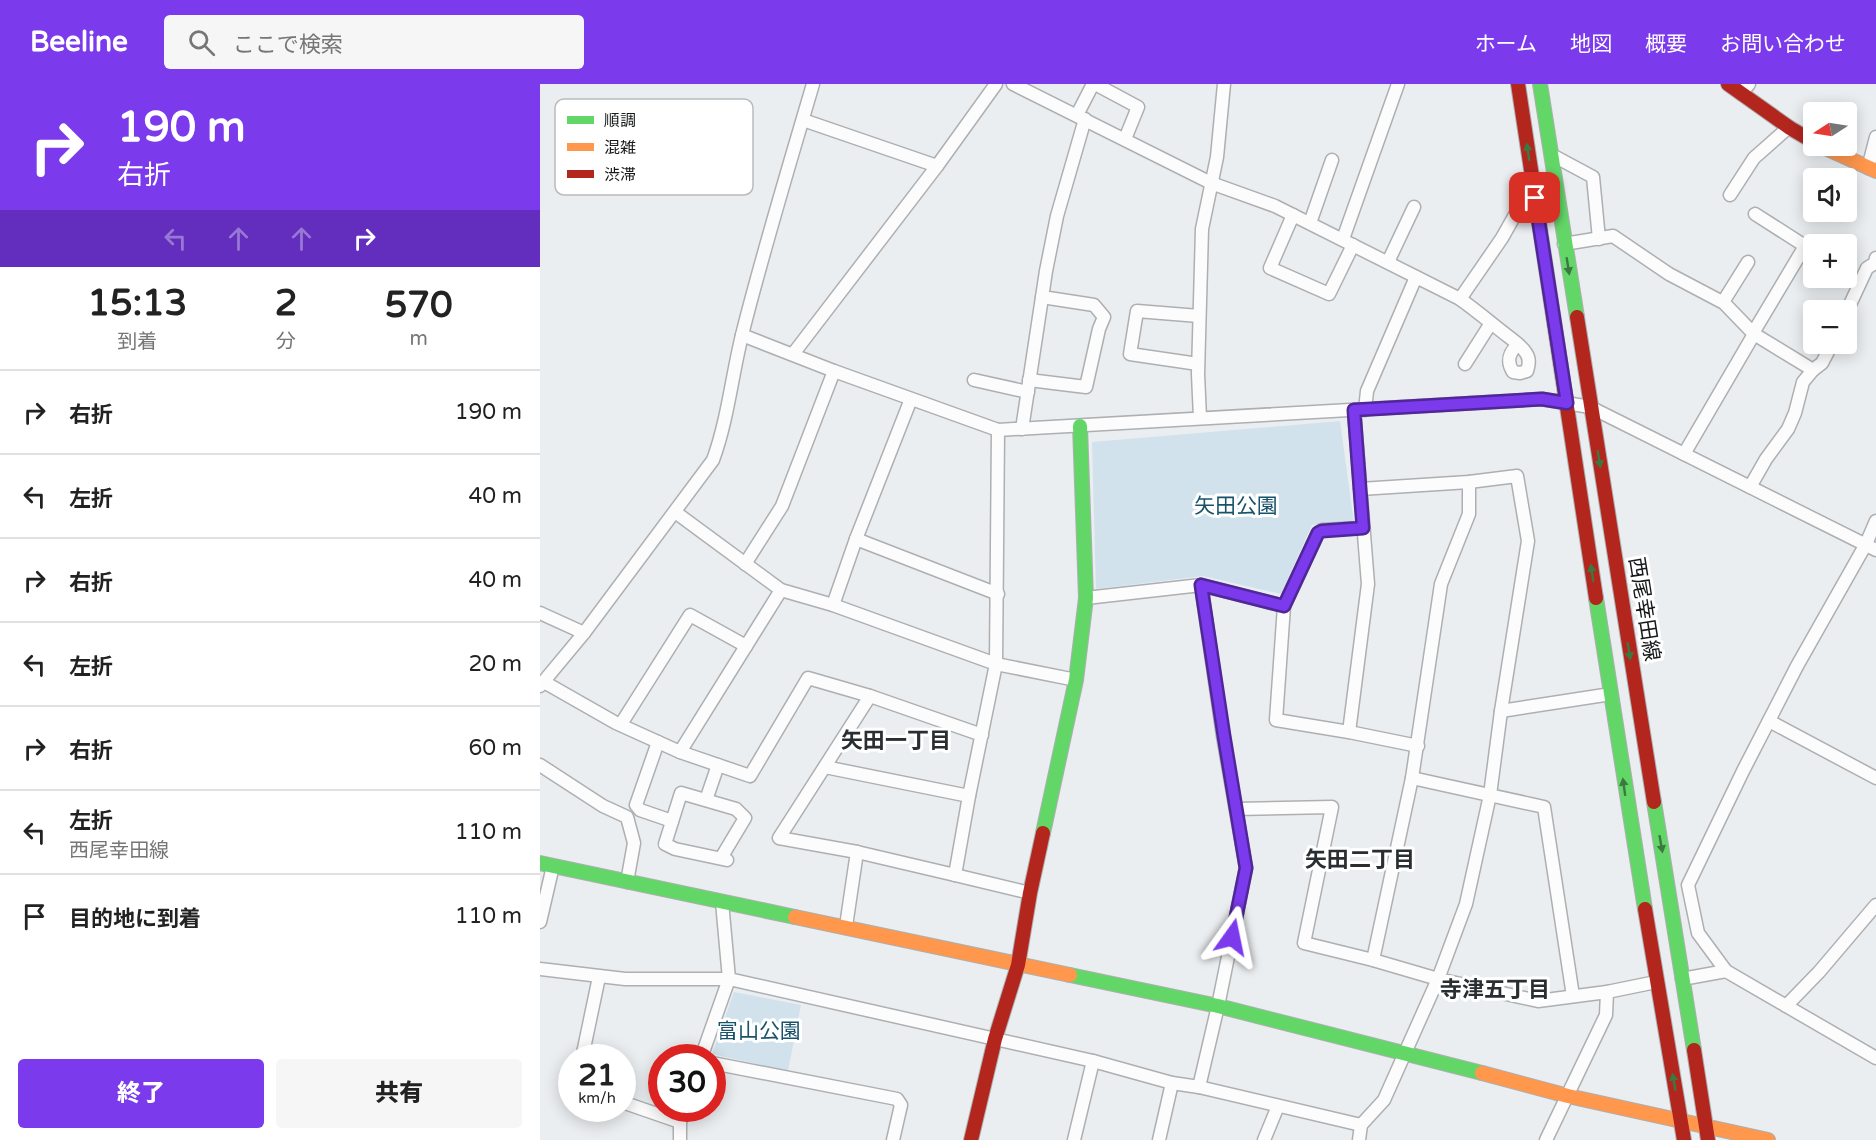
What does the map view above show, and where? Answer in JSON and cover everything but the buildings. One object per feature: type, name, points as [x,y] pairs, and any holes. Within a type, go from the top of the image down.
[{"type":"main road","points":[[1518,84],[1656,982],[1684,1140]]},
{"type":"main road","name":"西尾幸田線","points":[[1540,84],[1708,1140]]},
{"type":"main road","points":[[1728,84],[1745,89],[1789,127],[1803,135]]},
{"type":"main road","points":[[1842,156],[1872,170]]},
{"type":"main road","points":[[971,1140],[995,1039],[1018,965],[1030,893],[1077,680],[1086,598],[1080,426]]},
{"type":"main road","points":[[546,864],[1218,1006],[1405,1052],[1568,1096],[1768,1140]]},
{"type":"street","points":[[813,84],[742,335],[720,440],[713,460],[584,633],[542,684],[680,752],[750,776],[808,678],[870,696],[982,735]]},
{"type":"street","points":[[793,354],[937,166],[996,84]]},
{"type":"street","points":[[1014,84],[1211,183],[1275,206],[1460,299],[1518,344]]},
{"type":"street","points":[[1022,429],[1057,216],[1081,117],[1094,84],[1138,107],[1125,140]]},
{"type":"street","points":[[1200,418],[1198,364],[1202,229],[1216,157],[1224,84]]},
{"type":"street","points":[[1293,215],[1270,268],[1329,294],[1348,242],[1398,84]]},
{"type":"street","points":[[803,120],[937,166]]},
{"type":"street","points":[[1730,195],[1754,158],[1789,127]]},
{"type":"street","points":[[1872,170],[1876,137]]},
{"type":"street","points":[[1552,155],[1593,177],[1599,239]]},
{"type":"street","points":[[1310,224],[1332,160]]},
{"type":"street","points":[[1388,262],[1414,207]]},
{"type":"street","points":[[1684,454],[1805,246],[1755,214]]},
{"type":"street","points":[[1460,299],[1515,215]]},
{"type":"street","points":[[1564,244],[1613,236],[1669,274],[1723,302],[1754,333],[1813,370]]},
{"type":"street","points":[[1852,300],[1867,268],[1875,263],[1876,258]]},
{"type":"street","points":[[1723,302],[1748,262]]},
{"type":"street","points":[[1349,732],[1368,584],[1360,489],[1359,410],[1416,277]]},
{"type":"street","points":[[974,380],[1028,386],[1086,387],[1099,329],[1104,317],[1094,305],[1042,297]]},
{"type":"street","points":[[1198,364],[1130,354],[1137,311],[1199,316]]},
{"type":"street","points":[[1465,363],[1491,322]]},
{"type":"street","points":[[742,335],[998,430],[1542,399],[1590,407],[1871,547]]},
{"type":"street","points":[[1750,487],[1766,459],[1788,429],[1795,413],[1803,382],[1822,363],[1827,354]]},
{"type":"street","points":[[745,564],[782,506],[834,371]]},
{"type":"street","points":[[833,605],[910,399]]},
{"type":"street","points":[[955,875],[996,664],[998,430]]},
{"type":"street","points":[[1359,1140],[1361,1125],[1384,1100],[1438,979],[1466,904],[1490,795],[1528,541],[1517,476],[1469,482],[1360,489]]},
{"type":"street","points":[[1373,960],[1418,746],[1441,584],[1469,513],[1469,482]]},
{"type":"street","points":[[675,512],[781,590],[833,605],[996,664],[1077,680]]},
{"type":"street","points":[[1876,521],[1871,547],[1797,666],[1688,885],[1698,933],[1726,971],[1876,1058]]},
{"type":"street","points":[[1363,528],[1318,533],[1284,606],[1276,720],[1418,746]]},
{"type":"street","points":[[856,539],[998,594]]},
{"type":"street","points":[[1086,598],[1201,585],[1284,606]]},
{"type":"street","points":[[1199,1087],[1246,868],[1201,585]]},
{"type":"street","points":[[680,752],[781,590]]},
{"type":"street","points":[[540,613],[584,633]]},
{"type":"street","points":[[621,724],[690,615],[746,646]]},
{"type":"street","points":[[1502,711],[1611,694]]},
{"type":"street","points":[[870,696],[779,838],[857,852],[1030,893]]},
{"type":"street","points":[[1769,721],[1876,778]]},
{"type":"street","points":[[658,741],[636,805],[640,810],[672,821]]},
{"type":"street","points":[[540,765],[603,806],[627,817],[634,843],[627,882]]},
{"type":"street","points":[[706,800],[718,765]]},
{"type":"street","points":[[825,766],[969,796]]},
{"type":"street","points":[[1412,778],[1544,807],[1573,996]]},
{"type":"street","points":[[681,793],[736,809],[745,818],[724,859],[675,849],[665,844],[672,821],[681,793]]},
{"type":"street","points":[[1237,809],[1332,807],[1304,943],[1438,979],[1538,1001],[1607,992],[1656,982]]},
{"type":"street","points":[[846,926],[857,852]]},
{"type":"street","points":[[540,922],[546,864]]},
{"type":"street","points":[[706,1044],[729,978],[723,902]]},
{"type":"street","points":[[1786,1006],[1819,972],[1876,905]]},
{"type":"street","points":[[540,969],[624,979],[729,978],[1092,1061],[1172,1083],[1199,1087],[1361,1125]]},
{"type":"street","points":[[1682,979],[1726,971]]},
{"type":"street","points":[[585,1044],[599,977]]},
{"type":"street","points":[[1546,1140],[1606,1015],[1607,992]]},
{"type":"street","points":[[1074,1140],[1092,1061]]},
{"type":"street","points":[[726,1067],[897,1099],[901,1105],[893,1140]]},
{"type":"street","points":[[1159,1140],[1172,1083]]},
{"type":"street","points":[[1264,1140],[1278,1106]]},
{"type":"street","points":[[680,1122],[680,1140]]},
{"type":"green space","name":"矢田公園","points":[[1340,421],[1354,523],[1312,525],[1281,594],[1203,576],[1096,589],[1092,442]]},
{"type":"green space","name":"富山公園","points":[[734,992],[801,1005],[788,1071],[726,1057],[726,1044],[716,1044]]},
{"type":"traffic: fast","points":[[1540,84],[1577,317]]},
{"type":"traffic: fast","points":[[1043,833],[1076,680],[1086,598],[1080,426]]},
{"type":"traffic: fast","points":[[1596,598],[1645,909]]},
{"type":"traffic: fast","points":[[1654,802],[1694,1050]]},
{"type":"traffic: fast","points":[[540,863],[795,917]]},
{"type":"traffic: fast","points":[[1070,975],[1218,1006],[1482,1073]]},
{"type":"traffic: slow","points":[[1843,156],[1876,171]]},
{"type":"traffic: slow","points":[[795,917],[1070,975]]},
{"type":"traffic: slow","points":[[1482,1073],[1568,1096],[1768,1140]]},
{"type":"traffic: jam","points":[[1518,84],[1596,598]]},
{"type":"traffic: jam","points":[[1728,84],[1803,136]]},
{"type":"traffic: jam","points":[[1577,317],[1654,802]]},
{"type":"traffic: jam","points":[[971,1140],[995,1039],[1018,965],[1043,833]]},
{"type":"traffic: jam","points":[[1645,909],[1684,1140]]},
{"type":"traffic: jam","points":[[1694,1050],[1708,1140]]},
{"type":"district","name":"矢田一丁目","points":[[896,741]]},
{"type":"district","name":"矢田二丁目","points":[[1360,860]]},
{"type":"district","name":"寺津五丁目","points":[[1495,990]]},
{"type":"route","points":[[1232,937],[1246,868],[1201,585],[1284,606],[1318,533],[1363,528],[1354,410],[1542,399],[1567,403],[1535,198]]}]
